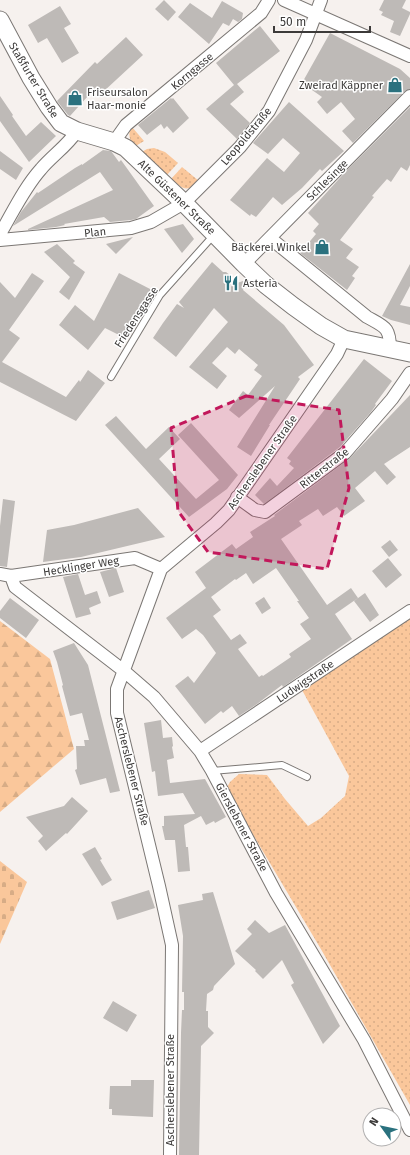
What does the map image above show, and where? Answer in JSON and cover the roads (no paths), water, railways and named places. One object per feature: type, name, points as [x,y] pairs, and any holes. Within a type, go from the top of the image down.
[{"type":"main road","name":"Staßfurter Straße","points":[[0,20],[31,78],[49,107],[61,123],[77,131]]},
{"type":"main road","name":"Alte Güstener Straße","points":[[77,131],[114,142],[126,148],[184,203],[266,285],[321,326],[344,339],[410,353]]},
{"type":"street","name":"Korngasse","points":[[114,142],[126,125],[261,13],[269,0]]},
{"type":"street","points":[[284,0],[410,56]]},
{"type":"street","name":"Leopoldstraße","points":[[184,203],[240,147],[269,111],[306,40],[321,0]]},
{"type":"street","name":"Schlesinge","points":[[244,264],[410,96]]},
{"type":"street","points":[[0,234],[26,188],[41,168],[71,139],[77,131]]},
{"type":"street","name":"Plan","points":[[0,240],[131,228],[151,222],[184,203]]},
{"type":"street","points":[[270,238],[367,317],[384,327],[390,336],[390,349]]},
{"type":"street","name":"Ascherslebener Straße","points":[[170,1155],[172,945],[117,713],[117,689],[161,569],[216,523],[229,510],[337,354],[344,339]]},
{"type":"street","name":"Ritterstraße","points":[[237,497],[255,510],[266,512],[345,453],[392,399],[410,373]]},
{"type":"street","name":"Hecklinger Weg","points":[[5,575],[135,558],[161,569]]},
{"type":"street","name":"Gierslebener Straße","points":[[5,575],[15,587],[124,671],[154,697],[200,751],[212,770],[276,893],[364,1040],[410,1130]]},
{"type":"street","name":"Ludwigstraße","points":[[200,751],[410,611]]},
{"type":"lane","name":"Friedensgasse","points":[[111,377],[160,295],[214,234]]},
{"type":"lane","points":[[212,770],[282,765],[307,777]]},
{"type":"place","name":"Zweirad Käppner","points":[[395,85]]},
{"type":"place","name":"Friseursalon Haar-monie","points":[[75,98]]},
{"type":"place","name":"Bäckerei Winkel","points":[[322,247]]},
{"type":"place","name":"Asteria","points":[[231,283]]}]
